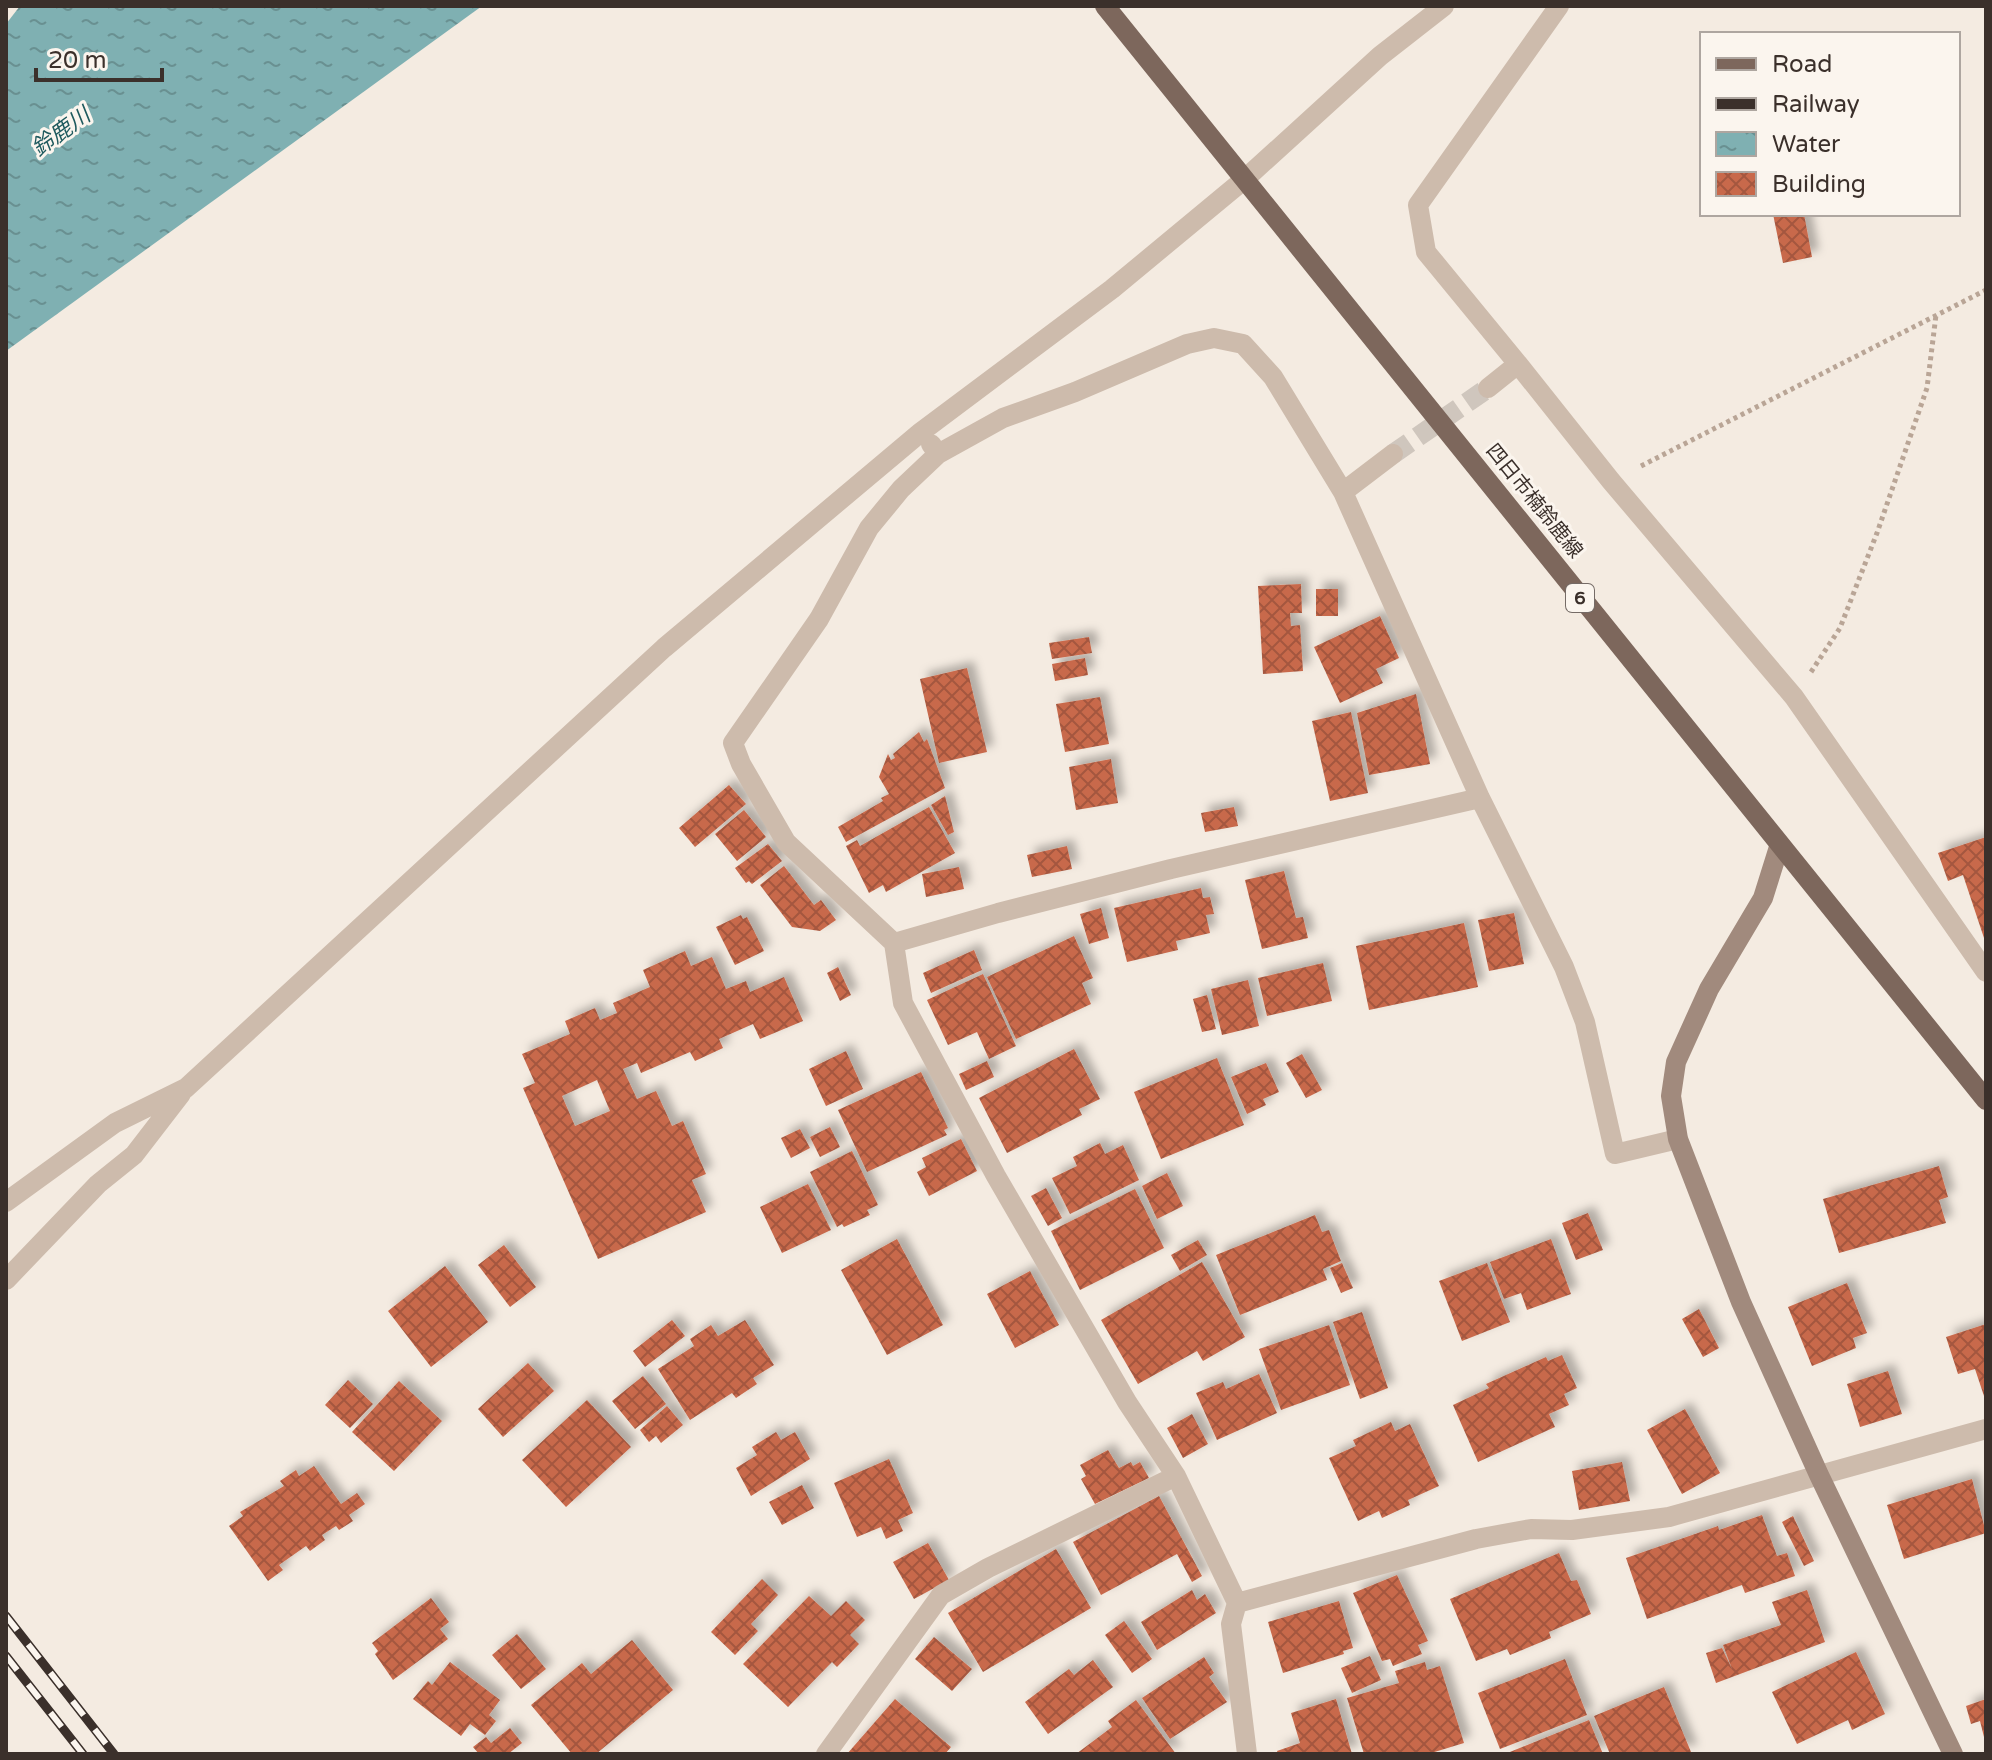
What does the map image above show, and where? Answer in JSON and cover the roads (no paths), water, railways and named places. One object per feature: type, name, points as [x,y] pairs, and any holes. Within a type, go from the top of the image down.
[{"type":"main road","name":"四日市楠鈴鹿線","points":[[1105,6],[1246,178],[1779,847],[1986,1100]]},
{"type":"street","points":[[6,1280],[98,1184],[134,1155],[186,1088],[664,648],[921,432],[1112,289],[1246,178],[1380,56],[1444,6]]},
{"type":"street","points":[[1559,6],[1418,205],[1426,252],[1611,481],[1794,697],[1986,972]]},
{"type":"street","points":[[1247,1754],[1231,1624],[1237,1603],[1176,1476],[1127,1402],[996,1176],[903,1003],[894,943],[786,842],[741,764],[733,743],[819,619],[869,528],[901,489],[938,454],[1003,418],[1075,392],[1187,344],[1214,338],[1243,344],[1273,377],[1343,492],[1480,798],[1569,981],[1585,1022],[1615,1154],[1678,1139]]},
{"type":"street","points":[[1488,388],[1518,364]]},
{"type":"street","points":[[921,432],[938,454]]},
{"type":"street","points":[[1343,492],[1393,454]]},
{"type":"street","points":[[894,943],[1171,869],[1480,798]]},
{"type":"street","points":[[1779,847],[1763,898],[1709,989],[1676,1062],[1671,1096],[1678,1139],[1741,1302],[1819,1475],[1953,1754]]},
{"type":"street","points":[[6,1202],[115,1123],[186,1088]]},
{"type":"street","points":[[1237,1603],[1476,1539],[1531,1529],[1572,1530],[1669,1517],[1986,1429]]},
{"type":"street","points":[[826,1754],[941,1595],[988,1568],[1176,1476]]},
{"type":"water","name":"鈴鹿川","points":[[20,6],[482,6],[6,351],[6,24]]},
{"type":"tunnel","points":[[1393,454],[1488,388]]},
{"type":"railway","points":[[6,1616],[114,1754]]},
{"type":"railway","points":[[6,1656],[83,1754]]}]
